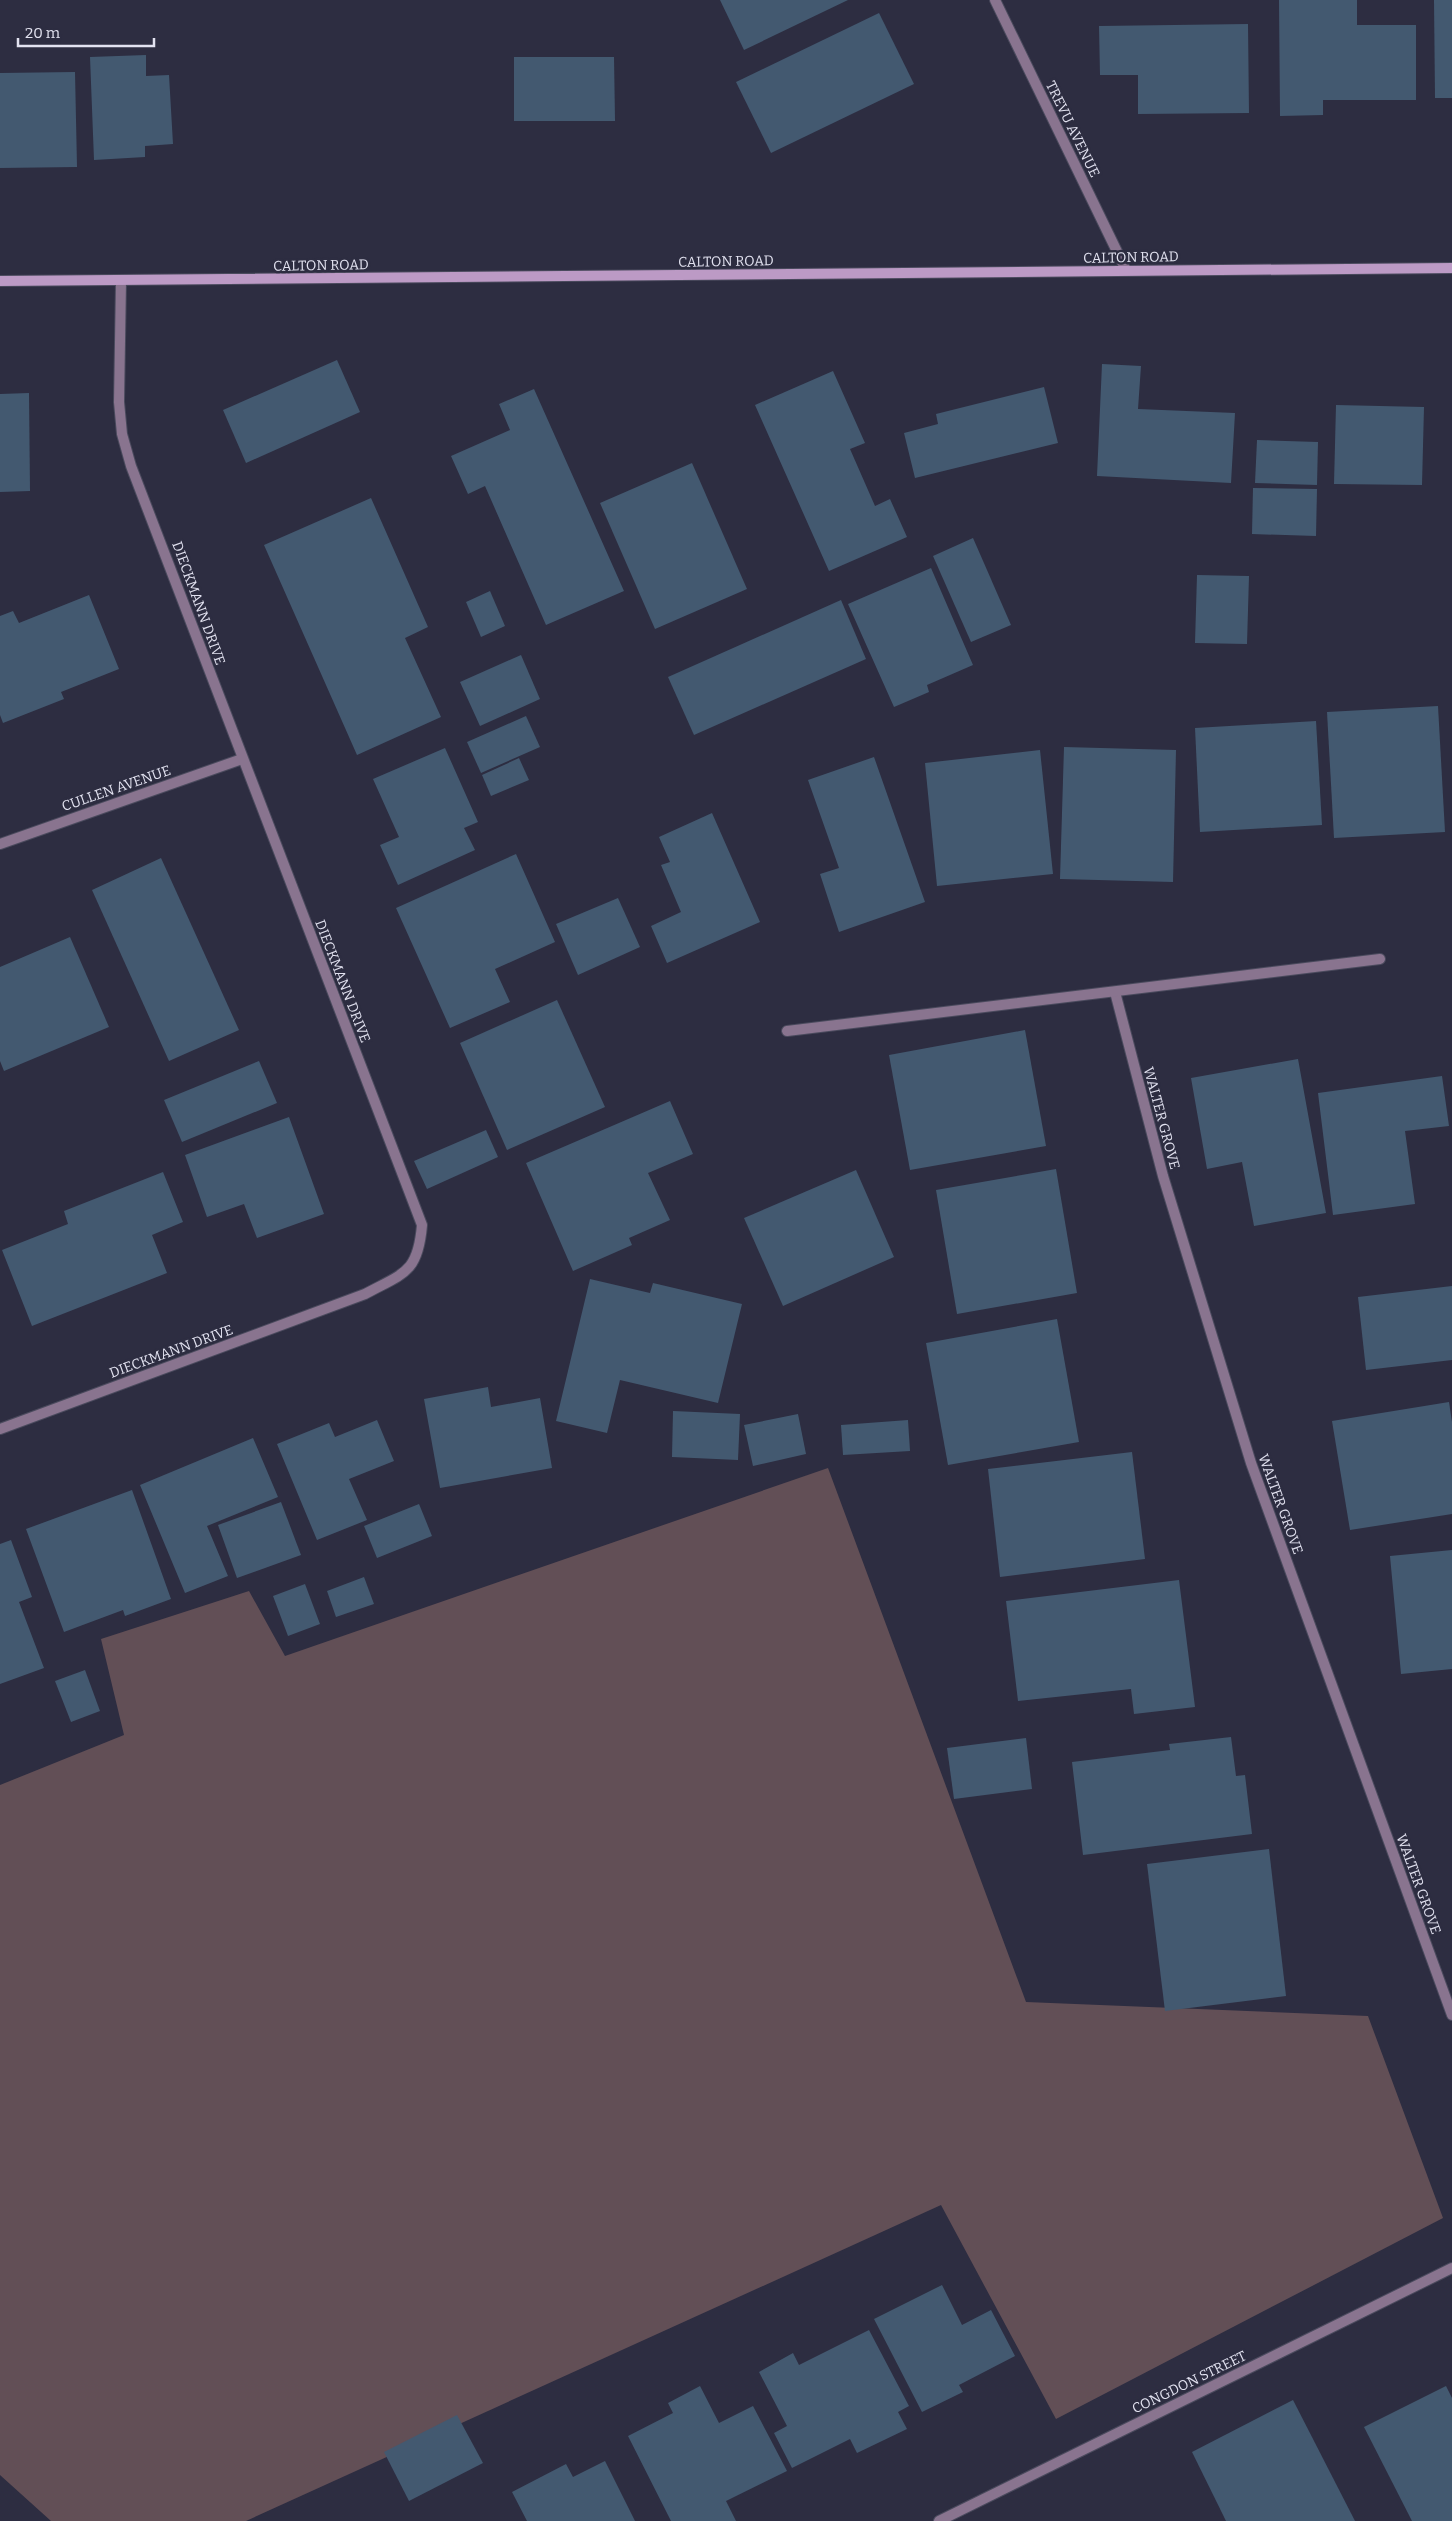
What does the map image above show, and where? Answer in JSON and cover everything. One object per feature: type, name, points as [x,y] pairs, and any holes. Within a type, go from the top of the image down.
[{"type":"main road","name":"CALTON ROAD","points":[[0,281],[1452,268]]},
{"type":"street","name":"TREVU AVENUE","points":[[995,0],[1126,270]]},
{"type":"street","name":"DIECKMANN DRIVE","points":[[0,1428],[365,1294],[411,1267],[420,1249],[422,1225],[131,466],[122,434],[119,402],[121,281]]},
{"type":"street","name":"CULLEN AVENUE","points":[[0,844],[242,759]]},
{"type":"street","points":[[787,1032],[1380,959]]},
{"type":"street","name":"WALTER GROVE","points":[[1115,992],[1163,1176],[1251,1463],[1452,2015]]},
{"type":"street","name":"CONGDON STREET","points":[[939,2521],[1452,2268]]},
{"type":"shaded area","points":[[828,1468],[1026,2002],[1368,2016],[1443,2218],[1056,2419],[941,2205],[246,2521],[51,2521],[0,2475],[0,1785],[124,1735],[101,1639],[249,1591],[285,1656]]},
{"type":"building","points":[[720,0],[848,0],[744,50]]},
{"type":"building","points":[[1279,0],[1357,0],[1357,25],[1416,25],[1416,100],[1323,100],[1323,115],[1280,116]]},
{"type":"building","points":[[1434,0],[1452,0],[1452,98],[1435,98]]},
{"type":"building","points":[[879,13],[914,84],[771,153],[736,82]]},
{"type":"building","points":[[1248,24],[1249,113],[1138,114],[1138,75],[1100,75],[1099,26]]},
{"type":"building","points":[[146,55],[146,76],[169,75],[173,144],[145,146],[145,157],[94,160],[90,57]]},
{"type":"building","points":[[514,57],[614,57],[615,121],[514,121]]},
{"type":"building","points":[[75,72],[77,167],[0,168],[0,73]]},
{"type":"building","points":[[337,360],[360,412],[246,463],[223,410]]},
{"type":"building","points":[[1102,364],[1141,366],[1138,409],[1235,413],[1231,483],[1097,476]]},
{"type":"building","points":[[833,371],[865,443],[850,449],[875,506],[890,499],[907,537],[829,571],[755,405]]},
{"type":"building","points":[[1044,387],[1058,443],[915,478],[904,433],[938,424],[936,414]]},
{"type":"building","points":[[534,389],[624,591],[546,625],[485,486],[468,494],[451,456],[510,430],[499,404]]},
{"type":"building","points":[[29,393],[30,491],[0,492],[0,394]]},
{"type":"building","points":[[1336,405],[1424,407],[1422,485],[1334,484]]},
{"type":"building","points":[[1257,440],[1318,442],[1317,485],[1255,483]]},
{"type":"building","points":[[692,463],[747,589],[655,629],[600,503]]},
{"type":"building","points":[[1253,488],[1317,489],[1316,536],[1252,534]]},
{"type":"building","points":[[371,498],[428,627],[405,638],[441,717],[357,755],[264,545]]},
{"type":"building","points":[[973,538],[1011,625],[971,642],[933,556]]},
{"type":"building","points":[[931,568],[973,665],[927,685],[929,692],[894,707],[848,604]]},
{"type":"building","points":[[1197,575],[1249,576],[1247,644],[1195,643]]},
{"type":"building","points":[[490,591],[505,626],[481,637],[466,602]]},
{"type":"building","points":[[89,595],[119,669],[61,692],[64,699],[3,723],[0,715],[0,616],[13,611],[19,623]]},
{"type":"building","points":[[841,600],[866,659],[694,735],[668,677]]},
{"type":"building","points":[[521,655],[540,699],[480,726],[460,682]]},
{"type":"building","points":[[1438,706],[1445,832],[1334,838],[1327,712]]},
{"type":"building","points":[[526,716],[540,747],[481,773],[467,742]]},
{"type":"building","points":[[1316,721],[1322,825],[1200,832],[1195,728]]},
{"type":"building","points":[[1064,747],[1176,750],[1173,882],[1060,879]]},
{"type":"building","points":[[445,748],[478,822],[464,828],[475,850],[398,885],[380,845],[399,837],[373,779]]},
{"type":"building","points":[[1040,750],[1053,874],[937,886],[925,763]]},
{"type":"building","points":[[874,757],[925,902],[839,932],[820,874],[839,868],[808,780]]},
{"type":"building","points":[[519,758],[529,780],[491,796],[482,775]]},
{"type":"building","points":[[712,813],[760,922],[667,963],[651,926],[681,912],[661,865],[670,862],[659,837]]},
{"type":"building","points":[[516,854],[555,942],[495,969],[510,1002],[450,1028],[396,908]]},
{"type":"building","points":[[161,858],[239,1030],[169,1061],[92,890]]},
{"type":"building","points":[[618,898],[640,947],[578,975],[556,924]]},
{"type":"building","points":[[70,937],[109,1027],[4,1071],[0,1061],[0,967]]},
{"type":"building","points":[[557,1000],[605,1107],[507,1150],[460,1043]]},
{"type":"building","points":[[1025,1030],[1046,1146],[910,1170],[889,1055]]},
{"type":"building","points":[[1298,1059],[1326,1213],[1254,1226],[1242,1162],[1207,1169],[1191,1078]]},
{"type":"building","points":[[259,1061],[277,1103],[182,1142],[164,1100]]},
{"type":"building","points":[[1442,1076],[1449,1126],[1405,1131],[1415,1204],[1333,1215],[1318,1093]]},
{"type":"building","points":[[670,1101],[693,1154],[648,1173],[670,1220],[629,1238],[632,1245],[573,1271],[526,1163]]},
{"type":"building","points":[[289,1117],[324,1214],[257,1238],[244,1204],[207,1217],[185,1155]]},
{"type":"building","points":[[486,1130],[498,1157],[427,1189],[414,1161]]},
{"type":"building","points":[[1056,1169],[1077,1293],[957,1314],[936,1190]]},
{"type":"building","points":[[856,1170],[894,1257],[783,1306],[744,1218]]},
{"type":"building","points":[[163,1172],[183,1222],[152,1235],[167,1273],[32,1326],[2,1250],[68,1224],[64,1211]]},
{"type":"building","points":[[590,1279],[650,1293],[653,1283],[742,1304],[718,1403],[620,1380],[607,1433],[556,1421]]},
{"type":"building","points":[[1452,1286],[1452,1360],[1366,1370],[1358,1297]]},
{"type":"building","points":[[1057,1319],[1079,1442],[948,1465],[926,1343]]},
{"type":"building","points":[[488,1387],[491,1407],[540,1398],[552,1468],[440,1488],[424,1399]]},
{"type":"building","points":[[1449,1402],[1452,1422],[1452,1514],[1350,1530],[1332,1421]]},
{"type":"building","points":[[673,1411],[740,1414],[738,1460],[672,1457]]},
{"type":"building","points":[[798,1414],[806,1454],[753,1466],[744,1425]]},
{"type":"building","points":[[377,1420],[394,1461],[349,1479],[367,1520],[317,1540],[277,1444],[329,1423],[335,1437]]},
{"type":"building","points":[[908,1420],[910,1451],[843,1455],[841,1425]]},
{"type":"building","points":[[253,1438],[278,1497],[207,1526],[228,1576],[185,1593],[140,1485]]},
{"type":"building","points":[[1132,1452],[1145,1559],[1000,1577],[988,1469]]},
{"type":"building","points":[[132,1490],[171,1599],[125,1616],[123,1610],[64,1632],[26,1529]]},
{"type":"building","points":[[281,1502],[301,1555],[237,1578],[218,1525]]},
{"type":"building","points":[[419,1504],[432,1536],[377,1558],[364,1526]]},
{"type":"building","points":[[11,1540],[32,1597],[19,1602],[44,1668],[0,1684],[0,1544]]},
{"type":"building","points":[[1452,1550],[1452,1669],[1401,1674],[1390,1556]]},
{"type":"building","points":[[364,1577],[374,1604],[336,1617],[327,1591]]},
{"type":"building","points":[[1179,1580],[1195,1707],[1134,1714],[1131,1689],[1018,1701],[1006,1601]]},
{"type":"building","points":[[305,1584],[320,1624],[288,1636],[273,1596]]},
{"type":"building","points":[[85,1670],[100,1711],[71,1722],[55,1681]]},
{"type":"building","points":[[1231,1737],[1236,1776],[1245,1775],[1252,1834],[1083,1855],[1072,1762],[1170,1750],[1169,1744]]},
{"type":"building","points":[[1026,1738],[1032,1789],[954,1799],[947,1748]]},
{"type":"building","points":[[1269,1849],[1286,1996],[1165,2011],[1147,1864]]},
{"type":"building","points":[[942,2285],[962,2325],[991,2310],[1015,2356],[959,2385],[963,2392],[922,2412],[874,2319]]},
{"type":"building","points":[[869,2330],[909,2406],[898,2412],[907,2429],[857,2453],[850,2439],[792,2468],[774,2433],[787,2426],[759,2372],[793,2353],[799,2365]]},
{"type":"building","points":[[700,2386],[719,2423],[753,2406],[787,2471],[726,2501],[736,2521],[671,2521],[628,2436],[673,2413],[668,2403]]},
{"type":"building","points":[[1446,2386],[1452,2398],[1452,2521],[1412,2521],[1364,2427]]},
{"type":"building","points":[[1293,2400],[1355,2521],[1226,2521],[1192,2452]]},
{"type":"building","points":[[457,2415],[483,2463],[409,2501],[384,2452]]},
{"type":"building","points":[[605,2461],[635,2521],[527,2521],[512,2492],[566,2464],[573,2477]]}]
